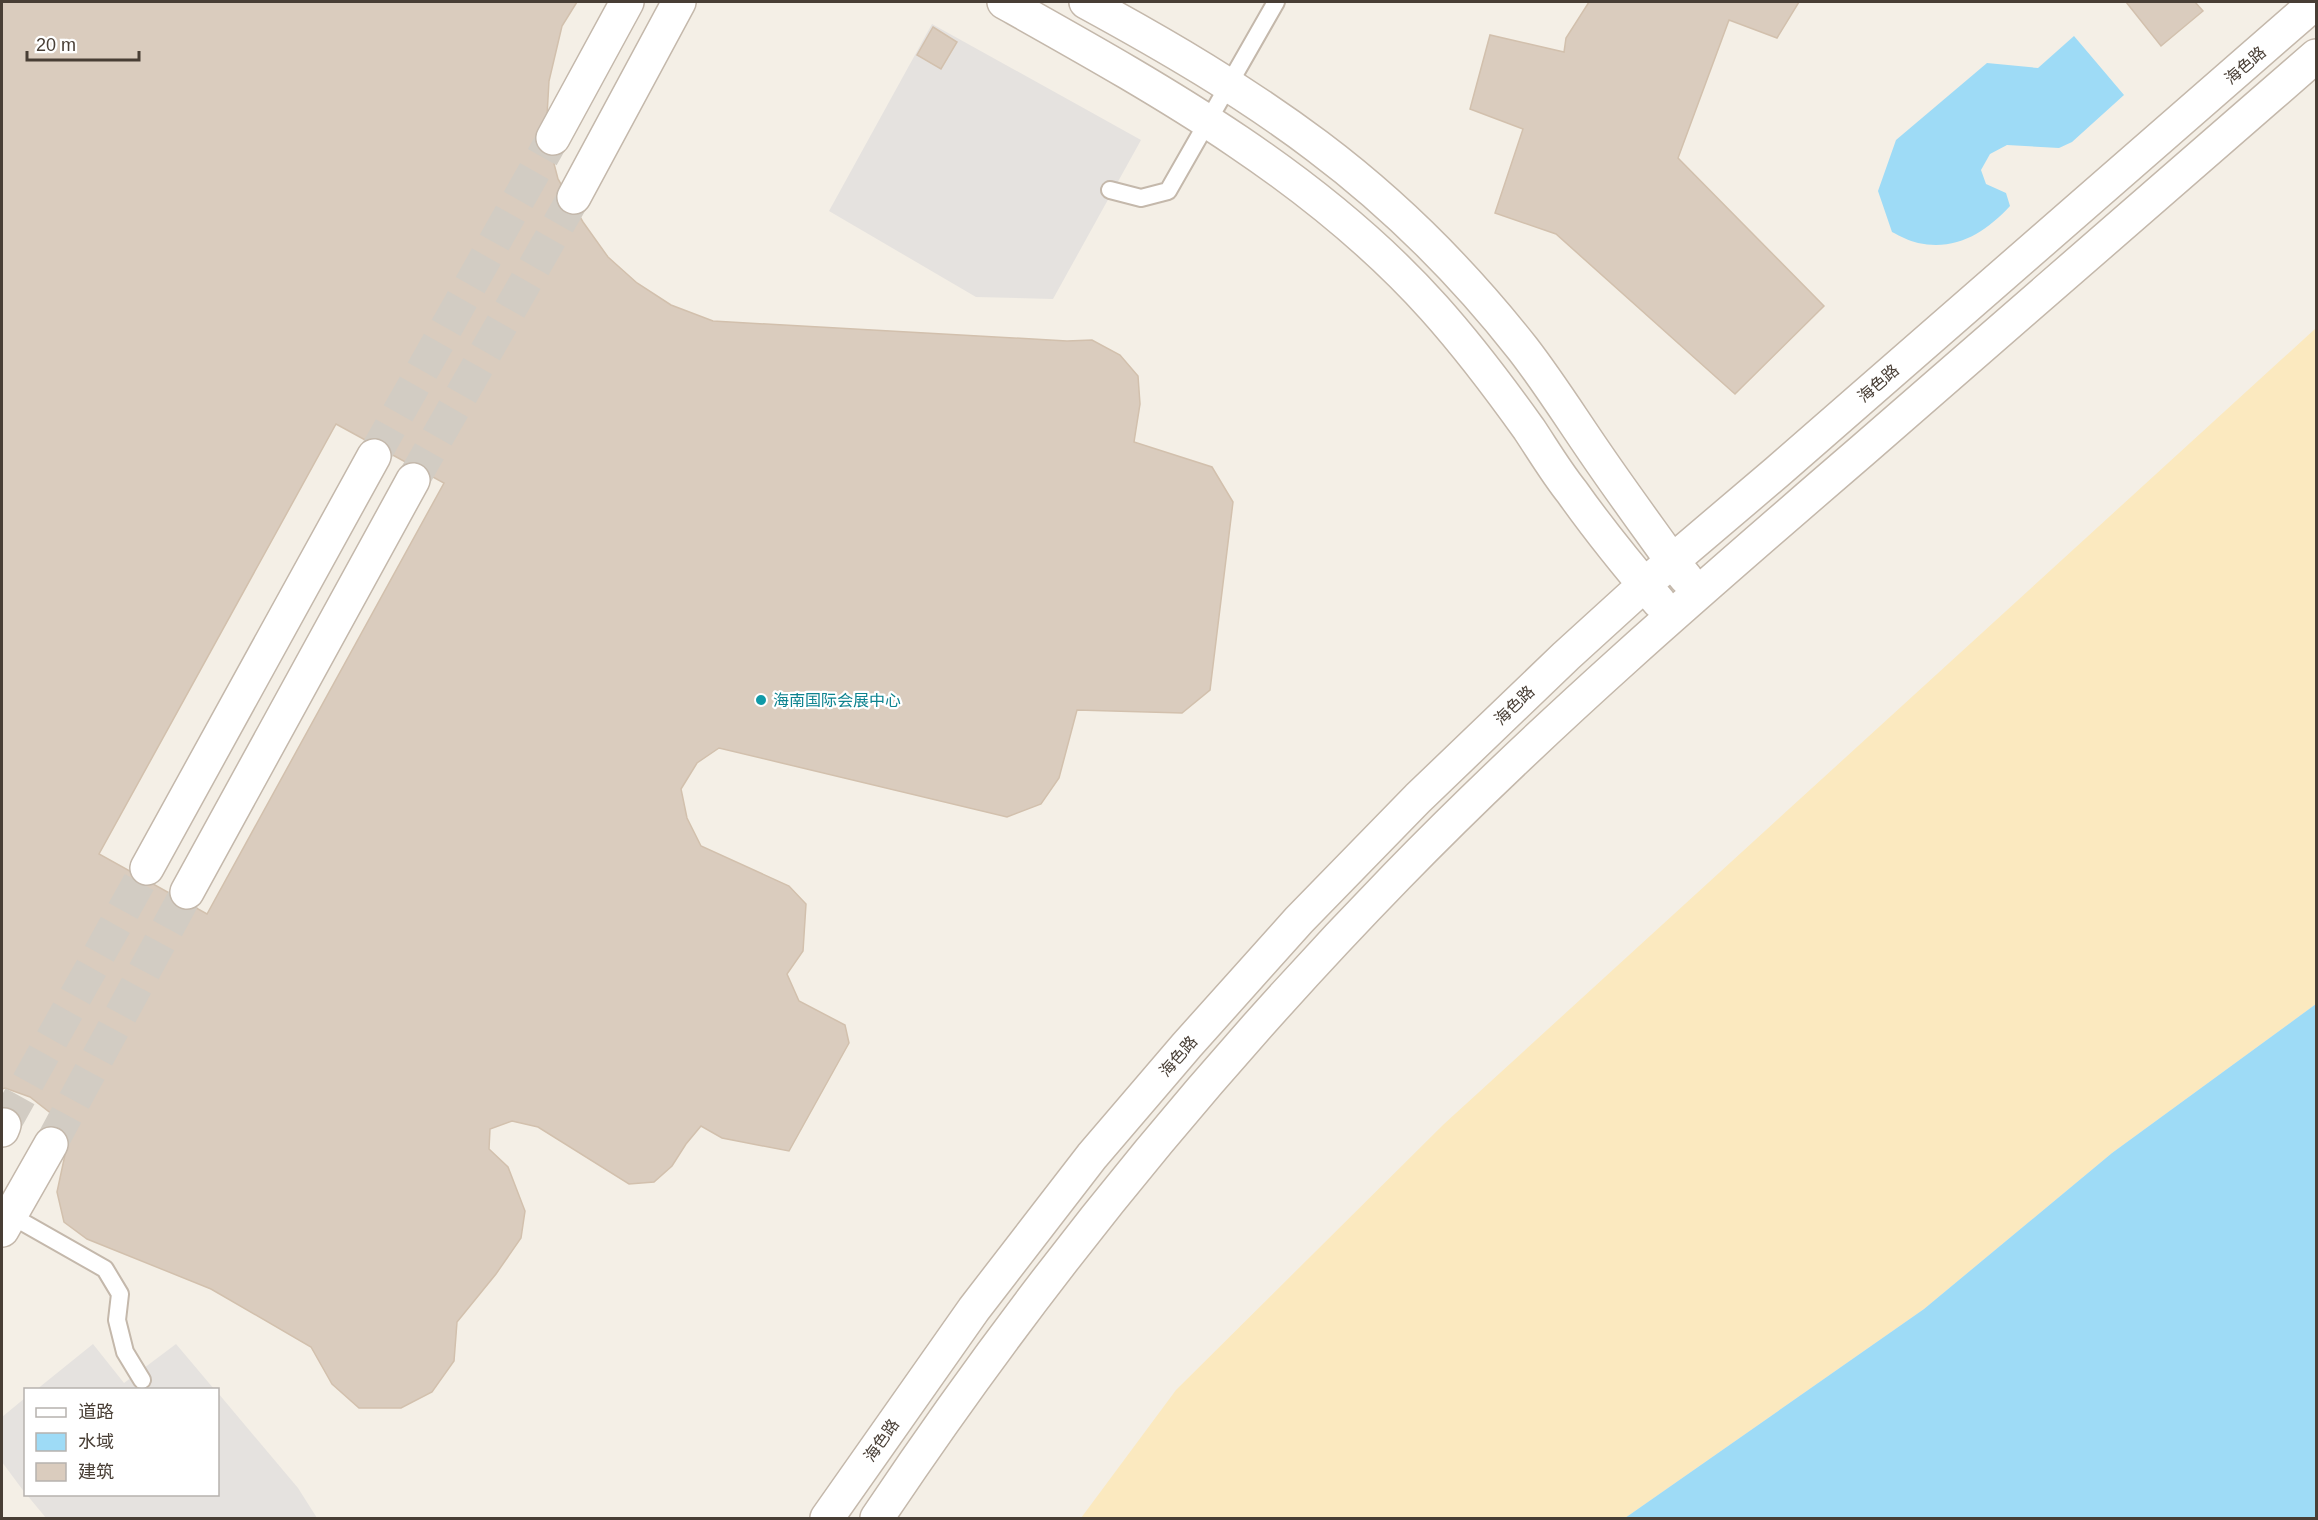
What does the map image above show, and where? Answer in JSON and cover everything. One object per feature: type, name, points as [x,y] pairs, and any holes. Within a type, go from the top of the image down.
[{"type":"street","points":[[553,138],[627,2]]},
{"type":"street","points":[[574,197],[678,2]]},
{"type":"street","points":[[1004,2],[1208,121],[1267,160],[1395,267],[1433,307],[1491,378],[1571,492],[1672,617]]},
{"type":"street","points":[[1086,2],[1202,67],[1317,146],[1370,189],[1421,237],[1465,282],[1522,348],[1672,561],[1699,594]]},
{"type":"street","name":"海色路","points":[[827,1518],[909,1399],[1030,1235],[1092,1156],[1299,920],[1418,798],[1566,656],[1644,585],[1777,472],[2316,2]]},
{"type":"street","points":[[877,1518],[960,1399],[1095,1219],[1240,1047],[1396,877],[1472,801],[1672,617],[2316,56]]},
{"type":"street","points":[[147,868],[374,456]]},
{"type":"street","points":[[188,892],[413,480]]},
{"type":"street","points":[[6,1222],[51,1144]]},
{"type":"lane","points":[[1110,190],[1141,198],[1168,191],[1276,2]]},
{"type":"lane","points":[[6,1222],[105,1269],[120,1294],[117,1320],[125,1352],[142,1380]]},
{"type":"sand","points":[[2316,328],[2316,1004],[2112,1153],[1924,1309],[1625,1518],[1081,1518],[1176,1390],[1444,1124]]},
{"type":"shaded area","points":[[932,24],[1141,140],[1053,299],[976,297],[829,211]]},
{"type":"shaded area","points":[[93,1344],[124,1383],[176,1344],[213,1388],[38,1388]]},
{"type":"shaded area","points":[[219,1394],[298,1488],[317,1518],[46,1518],[28,1496],[219,1496]]},
{"type":"shaded area","points":[[24,1399],[24,1492],[2,1462],[2,1417]]},
{"type":"water","points":[[2074,36],[2124,95],[2072,142],[2059,148],[2007,145],[1990,154],[1981,170],[1986,184],[2006,193],[2010,206],[1980,232],[1957,242],[1932,245],[1915,242],[1892,232],[1878,191],[1896,140],[1987,63],[2038,68]]},
{"type":"water","points":[[2316,1004],[2316,1518],[1625,1518],[1924,1309],[2112,1153]]},
{"type":"building","name":"海南国际会展中心","points":[[2,2],[577,2],[562,26],[549,81],[546,133],[558,179],[583,222],[608,257],[637,283],[671,305],[713,321],[1067,341],[1092,340],[1120,355],[1138,376],[1140,404],[1134,442],[1212,467],[1233,502],[1210,690],[1182,713],[1077,710],[1059,778],[1041,804],[1007,817],[719,748],[697,763],[681,789],[687,818],[701,846],[789,886],[806,904],[803,951],[787,974],[799,1001],[845,1025],[849,1043],[789,1151],[722,1138],[701,1126],[672,1166],[654,1182],[629,1184],[538,1127],[512,1121],[490,1129],[489,1149],[508,1167],[525,1211],[521,1238],[496,1274],[457,1322],[454,1361],[432,1392],[401,1408],[359,1408],[332,1384],[311,1347],[211,1289],[87,1239],[64,1222],[57,1192],[66,1150],[53,1115],[30,1097],[2,1089]],"holes":[[[336,424],[444,483],[207,914],[99,854]]]},
{"type":"building","points":[[1589,2],[1799,2],[1777,38],[1729,20],[1678,158],[1824,306],[1735,394],[1556,234],[1495,213],[1523,129],[1470,109],[1490,35],[1564,52],[1566,38]]},
{"type":"building","points":[[2126,2],[2195,2],[2203,11],[2161,46]]},
{"type":"building","points":[[933,27],[957,42],[941,69],[917,55]]},
{"type":"tunnel","points":[[374,456],[553,138]]},
{"type":"tunnel","points":[[413,480],[574,197]]},
{"type":"tunnel","points":[[4,1125],[147,868]]},
{"type":"tunnel","points":[[51,1144],[187,892]]},
{"type":"place","name":"海南国际会展中心","points":[[761,700]]}]
